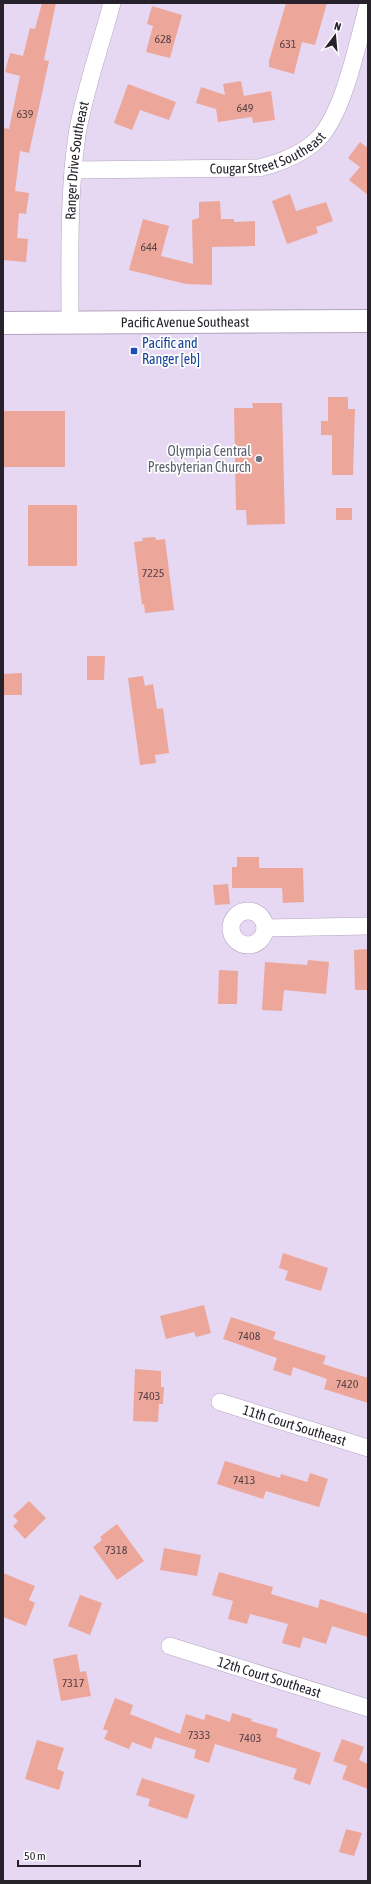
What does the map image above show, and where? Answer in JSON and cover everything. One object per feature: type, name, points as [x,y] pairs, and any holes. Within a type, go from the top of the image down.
[{"type":"main road","name":"Pacific Avenue Southeast","points":[[3,323],[368,321]]},
{"type":"street","name":"Ranger Drive Southeast","points":[[70,323],[73,170],[81,115],[112,3]]},
{"type":"street","name":"Cougar Street Southeast","points":[[73,170],[259,168],[275,164],[300,152],[318,139],[328,127],[340,103],[368,5]]},
{"type":"street","points":[[265,928],[368,926]]},
{"type":"street","name":"11th Court Southeast","points":[[220,1402],[368,1448]]},
{"type":"street","name":"12th Court Southeast","points":[[170,1646],[368,1708]]},
{"type":"building","points":[[42,3],[56,3],[44,60],[49,61],[29,153],[20,151],[15,191],[29,193],[26,214],[19,213],[17,238],[28,239],[26,262],[3,260],[3,128],[9,129],[20,76],[5,72],[10,53],[23,56],[30,28],[35,29]]},
{"type":"building","points":[[286,3],[327,3],[315,45],[302,42],[294,74],[269,67],[269,61]]},
{"type":"building","points":[[152,6],[182,15],[170,58],[146,52],[153,26],[147,24]]},
{"type":"building","points":[[241,81],[244,96],[271,91],[275,120],[253,123],[252,117],[218,122],[216,109],[196,103],[201,87],[225,95],[223,84]]},
{"type":"building","points":[[128,84],[176,102],[169,120],[140,110],[132,130],[114,123]]},
{"type":"building","points":[[360,142],[368,148],[368,195],[349,180],[360,167],[348,158]]},
{"type":"building","points":[[290,194],[296,211],[326,202],[333,221],[316,227],[318,233],[287,244],[272,201]]},
{"type":"building","points":[[220,201],[221,219],[234,219],[234,222],[255,221],[255,246],[212,247],[212,285],[186,284],[129,270],[143,219],[169,226],[161,256],[193,264],[192,220],[199,218],[199,202]]},
{"type":"building","points":[[328,397],[348,397],[348,409],[355,409],[353,475],[332,475],[332,435],[321,435],[321,421],[328,421]]},
{"type":"building","name":"Olympia Central Presbyterian Church","points":[[252,403],[282,403],[285,524],[247,525],[246,510],[236,510],[234,408],[253,408]]},
{"type":"building","points":[[3,411],[65,411],[65,467],[3,467]]},
{"type":"building","points":[[28,505],[77,505],[77,566],[28,566]]},
{"type":"building","points":[[336,508],[352,508],[352,520],[336,520]]},
{"type":"building","points":[[155,537],[156,540],[165,539],[174,610],[145,613],[144,604],[142,605],[134,542],[143,541],[142,538]]},
{"type":"building","points":[[87,656],[105,656],[104,680],[87,680]]},
{"type":"building","points":[[22,673],[22,695],[3,695],[3,674]]},
{"type":"building","points":[[143,676],[145,686],[153,684],[157,709],[163,708],[169,753],[155,755],[156,763],[140,765],[128,678]]},
{"type":"building","points":[[237,857],[259,857],[259,868],[303,868],[304,902],[283,903],[282,888],[232,888],[232,867],[237,867]]},
{"type":"building","points":[[228,884],[230,904],[215,905],[213,885]]},
{"type":"building","points":[[368,949],[368,990],[355,990],[354,950]]},
{"type":"building","points":[[308,960],[329,962],[326,994],[284,990],[282,1011],[262,1010],[265,962],[307,965]]},
{"type":"building","points":[[219,970],[238,971],[237,1004],[218,1004]]},
{"type":"building","points":[[283,1253],[328,1268],[321,1291],[285,1280],[288,1271],[279,1268]]},
{"type":"building","points":[[204,1305],[211,1333],[196,1337],[194,1332],[166,1339],[160,1316]]},
{"type":"building","points":[[231,1317],[276,1332],[273,1339],[326,1356],[323,1364],[368,1378],[368,1403],[324,1389],[327,1379],[293,1367],[291,1376],[273,1370],[277,1358],[223,1339]]},
{"type":"building","points":[[135,1369],[161,1371],[161,1387],[164,1387],[163,1404],[159,1404],[158,1422],[133,1421]]},
{"type":"building","points":[[225,1461],[280,1478],[281,1474],[307,1482],[310,1473],[328,1479],[319,1507],[266,1491],[263,1499],[217,1484]]},
{"type":"building","points":[[29,1501],[46,1518],[25,1539],[13,1526],[18,1521],[13,1516]]},
{"type":"building","points":[[117,1524],[144,1561],[117,1580],[93,1547],[102,1540],[100,1537]]},
{"type":"building","points":[[164,1548],[201,1555],[197,1576],[160,1570]]},
{"type":"building","points":[[219,1572],[273,1587],[271,1594],[318,1608],[320,1599],[368,1614],[368,1637],[332,1626],[326,1644],[303,1637],[300,1648],[282,1643],[288,1624],[250,1614],[247,1624],[228,1619],[233,1601],[212,1595]]},
{"type":"building","points":[[3,1573],[35,1586],[29,1600],[35,1603],[26,1626],[3,1617]]},
{"type":"building","points":[[80,1595],[102,1603],[90,1635],[68,1626]]},
{"type":"building","points":[[77,1654],[80,1672],[86,1671],[91,1696],[61,1701],[53,1659]]},
{"type":"building","points":[[115,1698],[133,1705],[130,1714],[180,1734],[186,1714],[204,1720],[206,1714],[230,1722],[232,1713],[252,1719],[251,1721],[278,1729],[276,1737],[321,1753],[310,1785],[293,1779],[297,1769],[215,1744],[209,1763],[194,1758],[196,1750],[155,1737],[151,1749],[132,1742],[129,1749],[104,1739],[108,1731],[103,1729]]},
{"type":"building","points":[[342,1739],[364,1747],[359,1760],[368,1764],[368,1789],[342,1779],[347,1766],[333,1761]]},
{"type":"building","points":[[37,1740],[64,1748],[57,1769],[64,1772],[59,1790],[25,1779]]},
{"type":"building","points":[[142,1778],[195,1795],[187,1819],[148,1806],[150,1799],[136,1795]]},
{"type":"building","points":[[346,1829],[362,1833],[354,1856],[339,1852]]},
{"type":"place","name":"Pacific and Ranger [eb]","points":[[134,351]]},
{"type":"place","name":"Olympia Central Presbyterian Church","points":[[259,459]]}]
